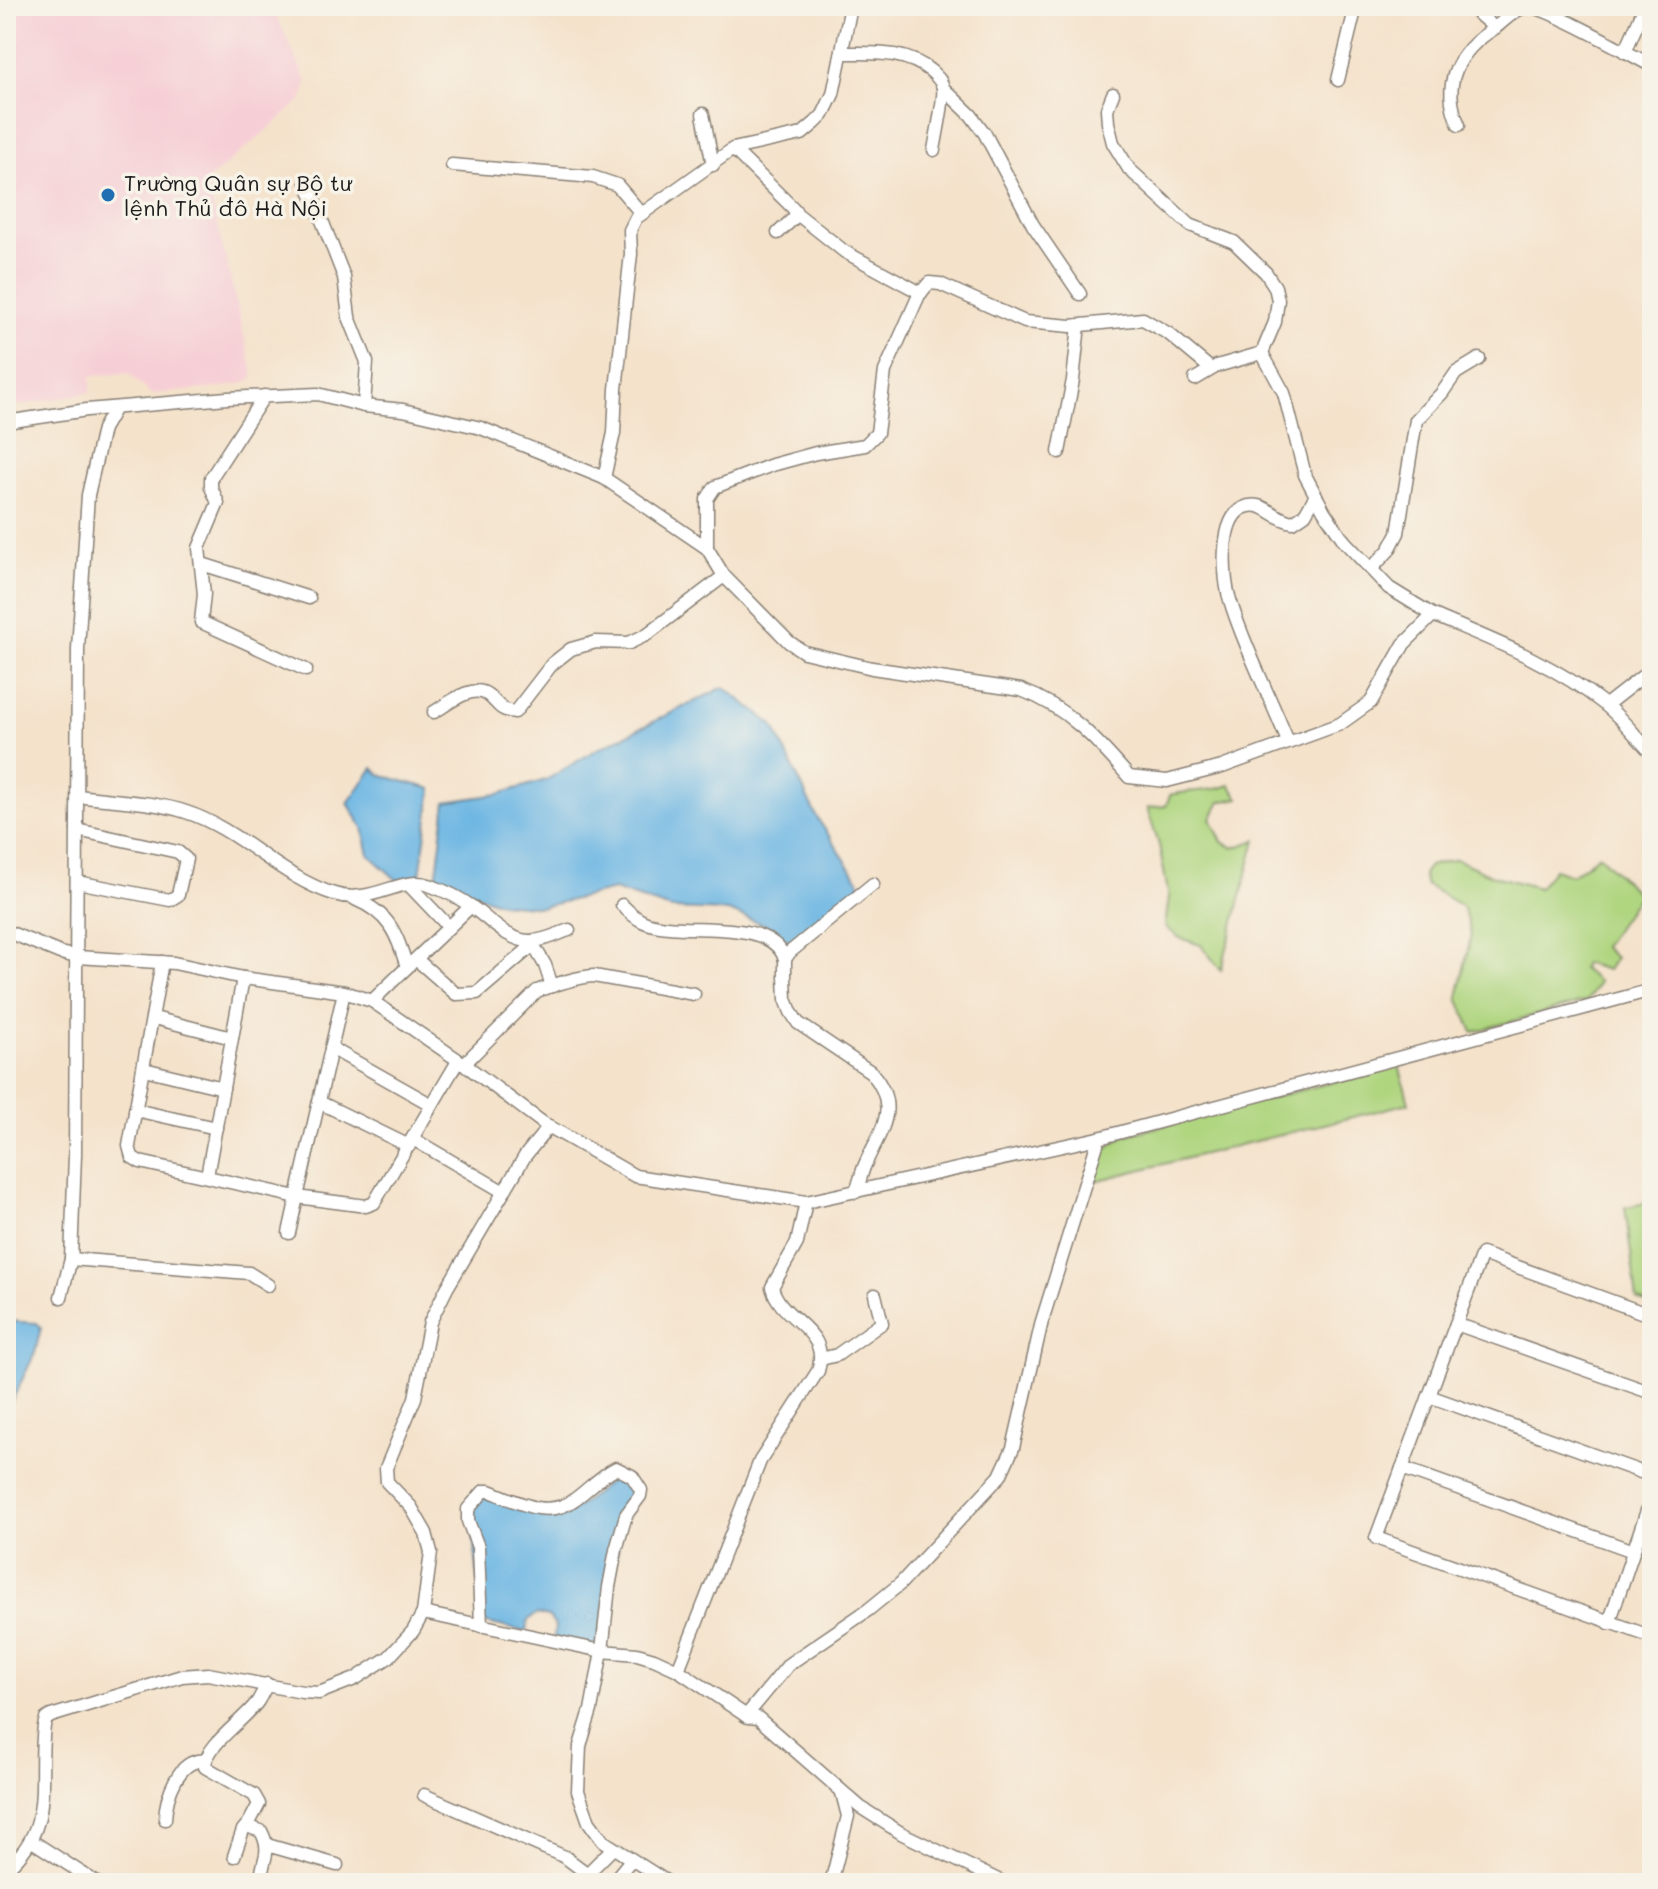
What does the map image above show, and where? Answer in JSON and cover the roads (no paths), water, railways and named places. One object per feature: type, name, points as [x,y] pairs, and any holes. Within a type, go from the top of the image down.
[{"type":"main road","points":[[1649,1883],[1652,1873]]},
{"type":"street","points":[[604,478],[616,420],[616,389],[631,254],[630,230],[641,213],[733,149],[802,134],[823,115],[833,94],[851,6]]},
{"type":"street","points":[[1338,80],[1356,6]]},
{"type":"street","points":[[1469,6],[1495,28]]},
{"type":"street","points":[[1459,125],[1451,108],[1449,91],[1456,72],[1478,39],[1517,10],[1529,6],[1549,13],[1652,66]]},
{"type":"street","points":[[1625,52],[1645,6]]},
{"type":"street","points":[[842,53],[882,53],[918,61],[936,75],[943,88],[971,115],[985,134],[1033,225],[1080,294]]},
{"type":"street","points":[[934,150],[943,88]]},
{"type":"street","points":[[1113,94],[1107,109],[1108,123],[1113,143],[1129,169],[1190,225],[1234,242],[1266,273],[1275,287],[1278,300],[1275,322],[1262,353],[1211,369],[1195,379]]},
{"type":"street","points":[[703,114],[713,165]]},
{"type":"street","points":[[733,149],[796,213],[845,252],[921,293]]},
{"type":"street","points":[[452,165],[593,177],[617,185],[641,213]]},
{"type":"street","points":[[307,182],[344,277],[349,317],[367,362],[364,406]]},
{"type":"street","points":[[778,233],[796,213]]},
{"type":"street","points":[[707,548],[707,499],[715,487],[772,465],[816,453],[858,448],[871,441],[877,433],[885,371],[925,286],[935,283],[1017,320],[1079,325],[1143,319],[1169,334],[1211,369]]},
{"type":"street","points":[[1059,452],[1073,380],[1079,325]]},
{"type":"street","points":[[1262,353],[1284,393],[1305,475],[1324,511],[1345,542],[1389,588],[1433,615],[1563,674],[1606,705],[1652,753]]},
{"type":"street","points":[[1371,569],[1389,550],[1398,533],[1416,420],[1456,373],[1479,359]]},
{"type":"street","points":[[6,422],[115,408],[318,394],[481,428],[604,478],[707,548],[724,576],[789,642],[804,652],[872,668],[1021,690],[1042,698],[1101,745],[1129,777],[1167,781],[1222,767],[1340,724],[1371,702],[1404,644],[1433,615]]},
{"type":"street","points":[[264,396],[211,478],[211,487],[218,503],[200,541],[204,599],[201,622],[306,670]]},
{"type":"street","points":[[61,1297],[71,1259],[77,957],[78,649],[88,495],[103,429],[115,408]]},
{"type":"street","points":[[1288,742],[1230,601],[1225,565],[1226,544],[1231,521],[1242,508],[1252,505],[1265,507],[1281,519],[1293,522],[1305,514],[1316,495]]},
{"type":"street","points":[[202,564],[309,598]]},
{"type":"street","points":[[434,712],[478,690],[486,693],[502,710],[515,712],[552,664],[571,649],[596,642],[629,643],[646,635],[724,576]]},
{"type":"street","points":[[1606,705],[1652,669]]},
{"type":"street","points":[[78,796],[185,811],[308,884],[373,907],[384,916],[412,963],[456,994],[477,993],[532,943],[569,930]]},
{"type":"street","points":[[77,830],[178,852],[186,859],[178,895],[170,900],[77,882]]},
{"type":"street","points":[[352,898],[426,883],[471,906],[511,935],[532,943],[552,986]]},
{"type":"street","points":[[785,959],[873,884]]},
{"type":"street","points":[[409,885],[449,927]]},
{"type":"street","points":[[622,905],[643,921],[660,926],[742,931],[774,944],[782,952],[786,999],[798,1023],[871,1072],[881,1084],[886,1125],[864,1167],[856,1192]]},
{"type":"street","points":[[372,1001],[471,906]]},
{"type":"street","points":[[6,931],[77,957],[162,962],[243,978],[344,992],[372,1001],[549,1126],[635,1176],[806,1202],[1099,1138],[1652,990]]},
{"type":"street","points":[[162,962],[129,1146],[132,1157],[140,1162],[297,1197],[371,1206],[461,1062],[537,991],[584,976],[594,976],[694,994]]},
{"type":"street","points":[[207,1176],[243,978]]},
{"type":"street","points":[[289,1233],[344,992]]},
{"type":"street","points":[[154,1018],[232,1038]]},
{"type":"street","points":[[331,1048],[432,1105]]},
{"type":"street","points":[[144,1069],[223,1088]]},
{"type":"street","points":[[319,1102],[411,1142],[504,1192]]},
{"type":"street","points":[[135,1110],[216,1128]]},
{"type":"street","points":[[6,1869],[32,1841],[43,1793],[46,1719],[182,1676],[208,1674],[302,1692],[331,1690],[389,1657],[413,1631],[423,1613],[431,1552],[426,1533],[411,1507],[387,1482],[386,1468],[415,1398],[430,1322],[525,1156],[549,1126]]},
{"type":"street","points":[[746,1716],[789,1664],[900,1584],[1000,1476],[1013,1448],[1042,1321],[1099,1138]]},
{"type":"street","points":[[678,1670],[760,1461],[818,1371],[820,1347],[785,1309],[772,1287],[797,1243],[806,1202]]},
{"type":"street","points":[[1652,1316],[1482,1254],[1376,1538],[1652,1637]]},
{"type":"street","points":[[71,1259],[249,1273],[268,1285]]},
{"type":"street","points":[[821,1359],[837,1355],[882,1323],[875,1295]]},
{"type":"street","points":[[1456,1324],[1652,1393]]},
{"type":"street","points":[[1429,1396],[1652,1476]]},
{"type":"street","points":[[481,1626],[478,1547],[468,1521],[468,1509],[472,1502],[484,1491],[490,1491],[549,1511],[570,1503],[610,1471],[621,1468],[637,1482],[640,1496],[626,1515],[616,1550],[602,1651],[591,1710],[580,1746],[578,1791],[596,1835],[630,1861],[669,1883]]},
{"type":"street","points":[[1402,1468],[1633,1551]]},
{"type":"street","points":[[1609,1623],[1652,1496]]},
{"type":"street","points":[[423,1613],[602,1651],[637,1654],[678,1670],[746,1716],[758,1718],[860,1807],[901,1833],[1004,1883]]},
{"type":"street","points":[[234,1856],[243,1830],[259,1804],[254,1795],[205,1767],[205,1761],[257,1703],[267,1684]]},
{"type":"street","points":[[165,1819],[168,1794],[177,1779],[190,1763],[205,1761]]},
{"type":"street","points":[[831,1883],[848,1816],[841,1790]]},
{"type":"street","points":[[424,1795],[565,1857],[585,1872],[589,1872],[613,1848]]},
{"type":"street","points":[[249,1823],[252,1828],[261,1831],[267,1845],[262,1883]]},
{"type":"street","points":[[32,1841],[97,1883]]},
{"type":"street","points":[[267,1845],[337,1865]]},
{"type":"street","points":[[612,1883],[630,1861]]},
{"type":"water","points":[[724,687],[773,725],[816,816],[861,884],[792,943],[773,928],[728,911],[671,909],[614,890],[541,907],[501,903],[436,881],[446,802],[499,794],[546,780],[596,750]]},
{"type":"water","points":[[373,768],[381,775],[432,789],[420,875],[398,881],[369,855],[363,828],[348,803]]},
{"type":"water","points":[[6,1321],[37,1323],[41,1327],[35,1353],[6,1413]]},
{"type":"water","points":[[620,1476],[638,1489],[625,1514],[597,1647],[554,1638],[555,1626],[549,1617],[537,1614],[528,1620],[526,1632],[483,1622],[471,1513],[485,1495],[523,1511],[554,1516],[577,1507]]},
{"type":"place","name":"Trường Quân sự Bộ tư lệnh Thủ đô Hà Nội","points":[[108,195]]}]
